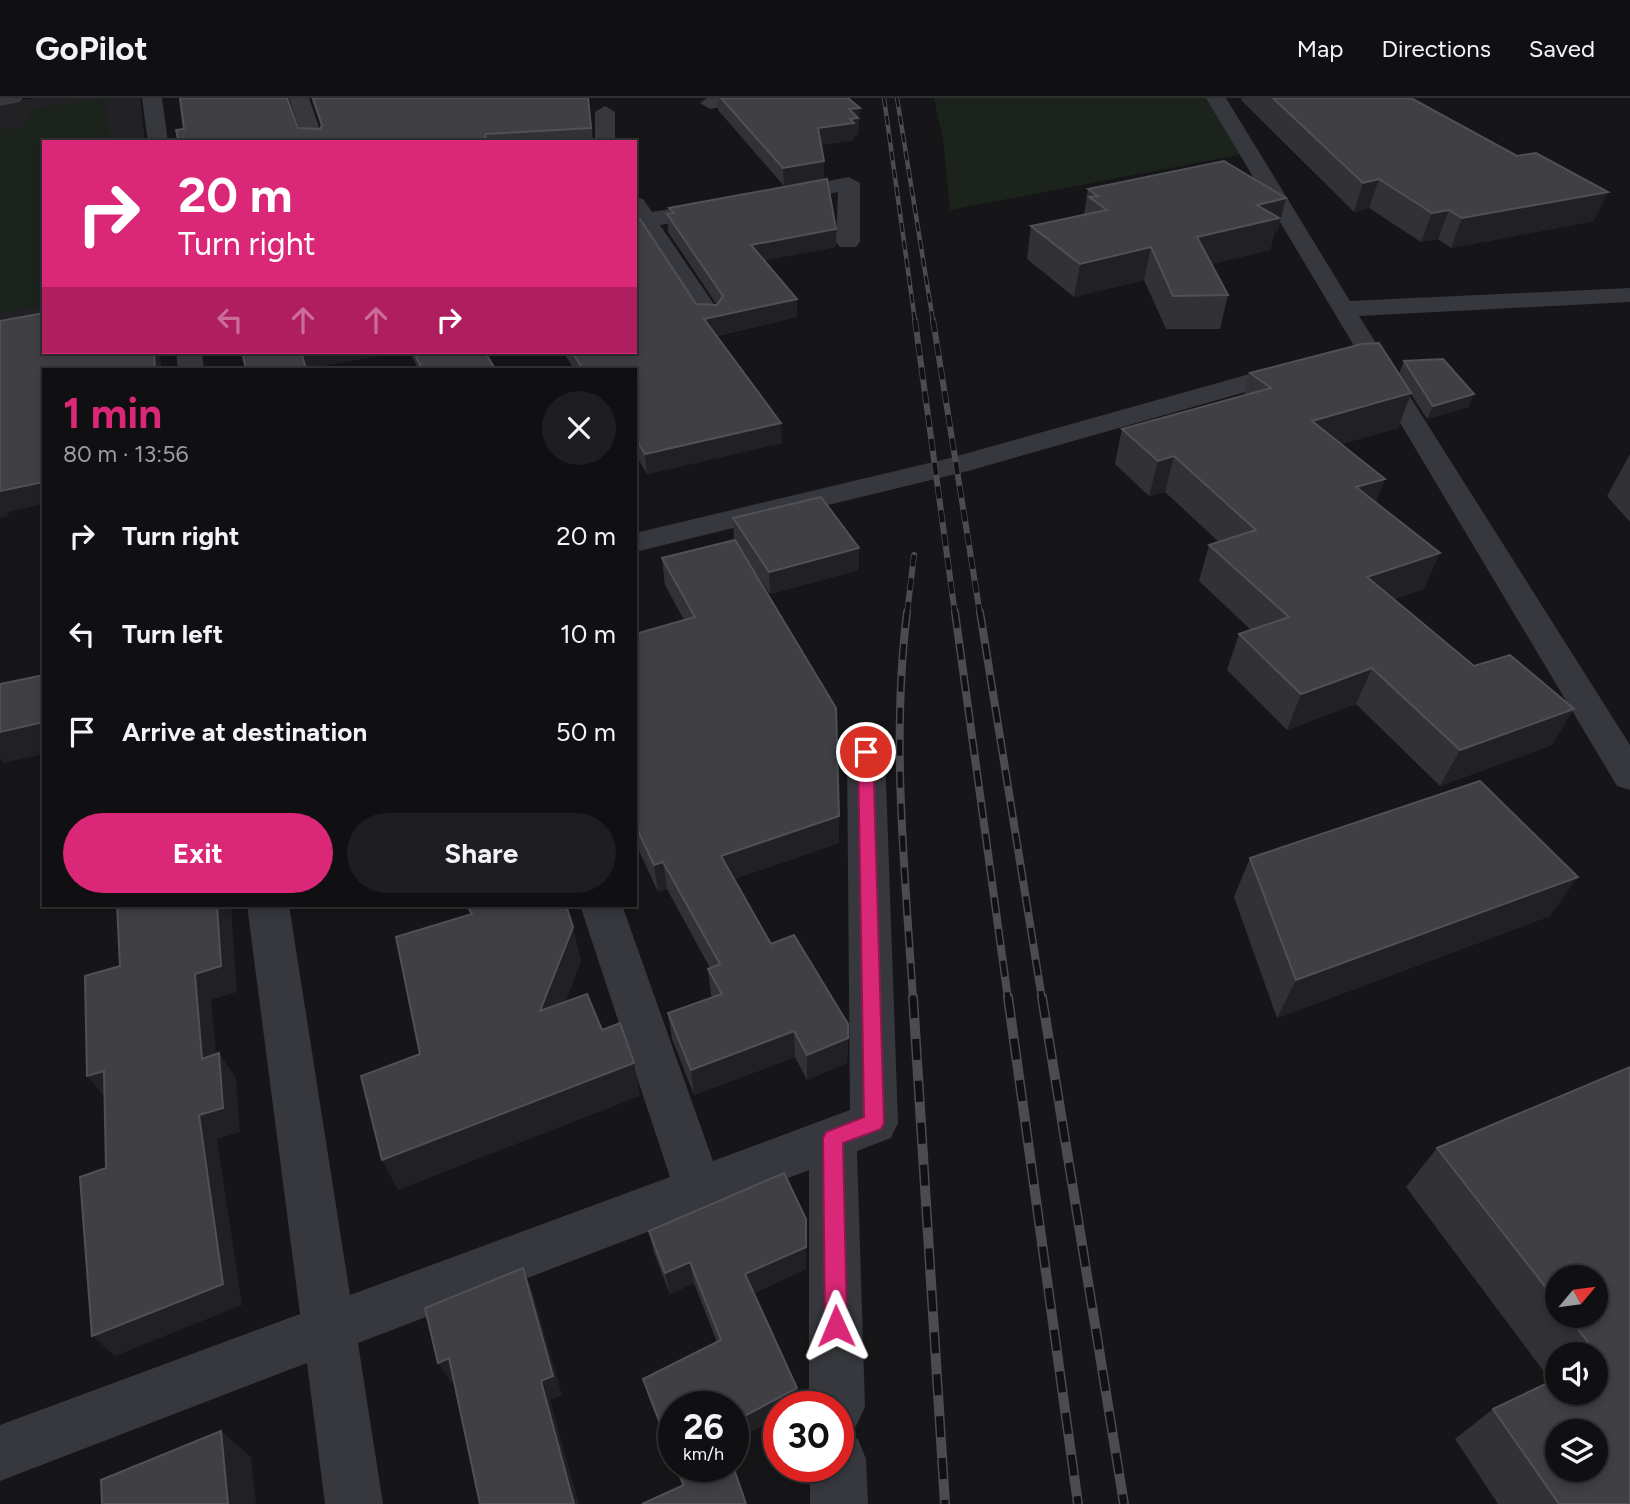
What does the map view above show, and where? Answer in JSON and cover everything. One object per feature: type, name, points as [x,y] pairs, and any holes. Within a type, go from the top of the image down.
[{"type":"street","points":[[0,100],[13,98]]},
{"type":"street","points":[[152,98],[158,140]]},
{"type":"street","points":[[299,98],[313,140]]},
{"type":"street","points":[[710,103],[738,98]]},
{"type":"street","points":[[1216,98],[1342,309],[1346,355],[1618,736],[1630,776]]},
{"type":"street","points":[[605,112],[605,140]]},
{"type":"street","points":[[709,316],[639,215],[752,202],[849,183],[848,242]]},
{"type":"street","points":[[1342,309],[1630,295]]},
{"type":"street","points":[[637,543],[958,465],[1346,355]]},
{"type":"street","points":[[0,1453],[874,1123],[866,752]]},
{"type":"street","points":[[268,907],[354,1504]]},
{"type":"street","points":[[602,907],[698,1189]]},
{"type":"street","points":[[833,1138],[837,1391]]},
{"type":"street","points":[[839,1482],[839,1504]]},
{"type":"shaded area","points":[[37,98],[140,98],[145,140],[42,140],[42,321],[0,328],[0,103]]},
{"type":"shaded area","points":[[105,98],[110,140],[42,140],[42,306],[0,313],[0,131],[25,127],[30,109]]},
{"type":"shaded area","points":[[934,98],[1215,98],[1249,153],[950,210],[943,140]]},
{"type":"building","points":[[180,98],[287,98],[298,128],[320,129],[322,125],[313,98],[588,98],[591,128],[486,134],[484,140],[174,140],[178,139],[176,130],[184,129]]},
{"type":"building","points":[[721,98],[848,98],[860,108],[849,109],[858,118],[850,119],[854,123],[818,128],[824,161],[783,168]]},
{"type":"building","points":[[1273,98],[1411,98],[1517,156],[1536,153],[1608,192],[1462,218],[1449,210],[1432,213],[1379,179],[1363,183]]},
{"type":"building","points":[[1224,161],[1286,198],[1257,205],[1279,218],[1197,237],[1228,295],[1173,296],[1151,247],[1080,264],[1031,226],[1107,210],[1089,197],[1098,196],[1088,189]]},
{"type":"building","points":[[827,179],[836,229],[751,245],[797,299],[704,319],[781,423],[645,454],[637,441],[637,368],[582,368],[573,354],[637,354],[637,219],[640,219],[696,304],[717,305],[723,296],[667,214],[674,213],[669,208]]},
{"type":"building","points":[[42,313],[42,354],[154,354],[155,368],[42,368],[42,482],[0,491],[0,321]]},
{"type":"building","points":[[1379,343],[1411,393],[1312,421],[1385,479],[1356,487],[1440,553],[1367,577],[1474,666],[1510,655],[1574,709],[1460,750],[1372,668],[1301,694],[1239,634],[1289,617],[1209,545],[1256,530],[1174,456],[1158,461],[1122,429],[1271,388],[1250,373],[1362,344]]},
{"type":"building","points":[[242,354],[302,354],[306,368],[246,368]]},
{"type":"building","points":[[415,354],[486,354],[494,368],[422,368]]},
{"type":"building","points":[[1443,359],[1474,394],[1433,406],[1404,361]]},
{"type":"building","points":[[821,497],[859,548],[769,572],[733,518]]},
{"type":"building","points":[[735,540],[836,708],[839,816],[721,856],[771,944],[794,935],[848,1024],[848,1038],[807,1055],[794,1031],[691,1070],[668,1013],[722,994],[708,969],[720,964],[663,862],[654,865],[637,828],[637,633],[695,617],[662,558]]},
{"type":"building","points":[[42,675],[42,722],[0,732],[0,684]]},
{"type":"building","points":[[1480,781],[1578,877],[1296,980],[1250,858]]},
{"type":"building","points":[[117,907],[217,907],[221,966],[195,974],[202,1059],[219,1053],[223,1108],[199,1115],[223,1284],[92,1336],[80,1177],[106,1168],[104,1071],[87,1076],[85,976],[120,966]]},
{"type":"building","points":[[567,907],[573,927],[540,1011],[587,994],[602,1030],[620,1023],[634,1063],[382,1160],[361,1076],[420,1054],[396,937],[472,914],[469,909]]},
{"type":"building","points":[[1630,1067],[1630,1504],[1559,1504],[1493,1409],[1545,1384],[1545,1405],[1608,1405],[1608,1342],[1588,1342],[1577,1328],[1608,1328],[1608,1265],[1545,1265],[1545,1286],[1437,1148]]},
{"type":"building","points":[[784,1173],[806,1219],[806,1247],[745,1274],[797,1388],[791,1391],[763,1391],[763,1406],[749,1414],[749,1391],[658,1391],[658,1418],[643,1379],[721,1340],[690,1262],[665,1273],[649,1231]]},
{"type":"building","points":[[523,1268],[553,1376],[541,1381],[574,1504],[480,1504],[449,1358],[438,1363],[425,1308]]},
{"type":"building","points":[[221,1431],[228,1504],[102,1504],[101,1480]]},
{"type":"building","points":[[683,1482],[738,1482],[746,1504],[642,1504],[684,1485]]},
{"type":"railway","points":[[884,98],[915,321]]},
{"type":"railway","points":[[897,98],[933,321]]},
{"type":"railway","points":[[915,320],[955,614]]},
{"type":"railway","points":[[933,320],[980,614]]},
{"type":"railway","points":[[907,614],[914,555]]},
{"type":"railway","points":[[907,612],[902,660],[900,757],[903,854],[913,999]]},
{"type":"railway","points":[[955,612],[1008,999]]},
{"type":"railway","points":[[980,612],[1042,999]]},
{"type":"railway","points":[[913,997],[945,1504]]},
{"type":"railway","points":[[1008,997],[1078,1504]]},
{"type":"railway","points":[[1042,997],[1124,1504]]},
{"type":"route","points":[[836,1326],[833,1138],[874,1123],[866,752]]}]
